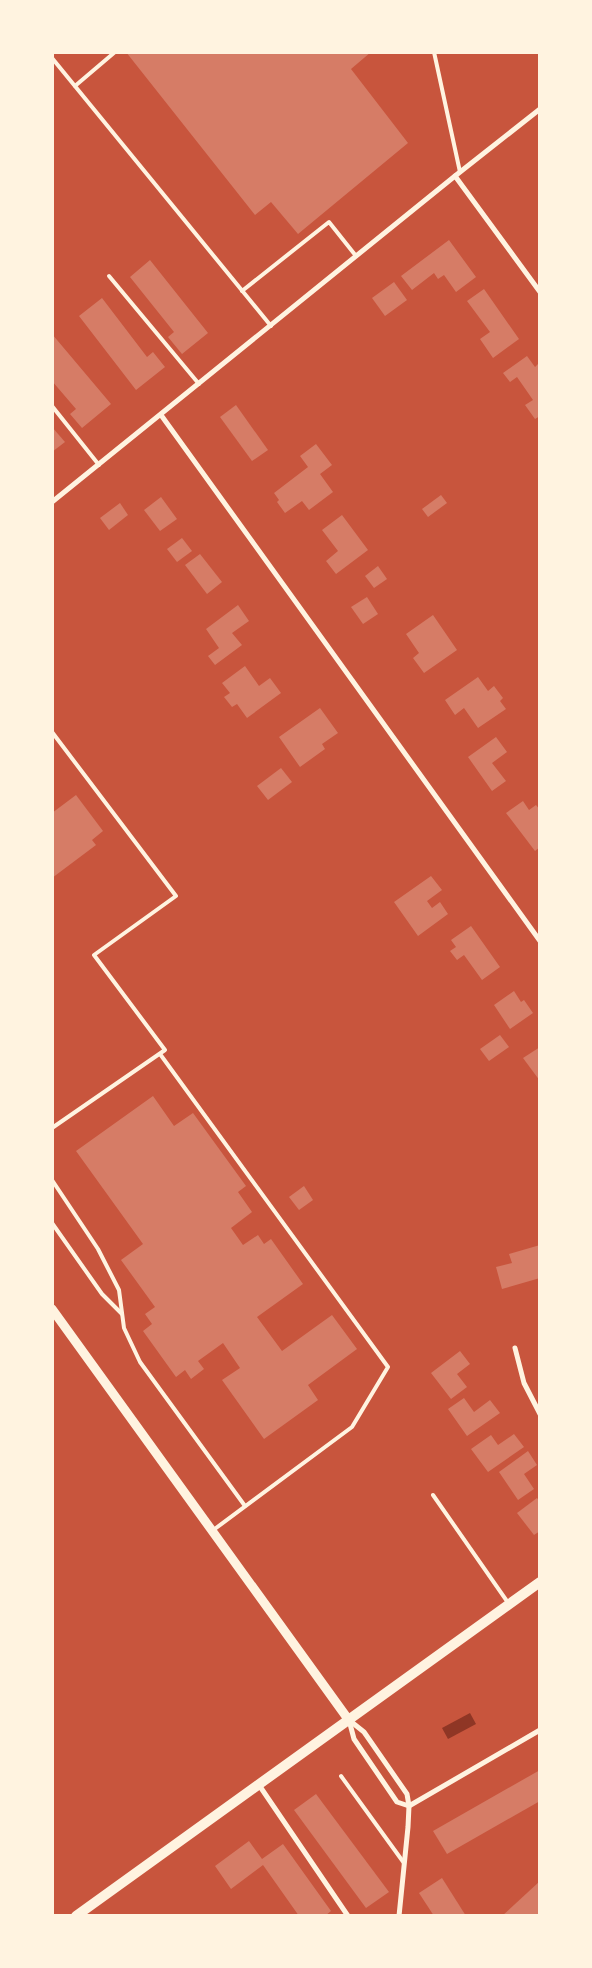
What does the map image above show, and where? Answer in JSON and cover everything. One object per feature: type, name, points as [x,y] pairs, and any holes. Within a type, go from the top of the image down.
[{"type":"main road","points":[[76,1916],[540,1582]]},
{"type":"street","points":[[52,502],[455,176],[540,110]]},
{"type":"street","points":[[455,176],[540,292]]},
{"type":"street","points":[[161,415],[540,941]]},
{"type":"street","points":[[52,1309],[348,1719],[364,1732],[407,1794],[409,1806],[399,1916]]},
{"type":"street","points":[[515,1348],[524,1383],[540,1414]]},
{"type":"street","points":[[348,1719],[354,1739],[397,1802],[409,1806],[540,1730]]},
{"type":"street","points":[[259,1784],[348,1916]]},
{"type":"lane","points":[[75,86],[115,52]]},
{"type":"lane","points":[[434,52],[460,172]]},
{"type":"lane","points":[[52,58],[271,326]]},
{"type":"lane","points":[[242,291],[329,222],[356,256]]},
{"type":"lane","points":[[109,276],[199,384]]},
{"type":"lane","points":[[52,406],[99,465]]},
{"type":"lane","points":[[52,732],[176,896],[94,955],[165,1050],[52,1128]]},
{"type":"lane","points":[[160,1054],[388,1367],[352,1427],[212,1531]]},
{"type":"lane","points":[[52,1180],[98,1249],[119,1290],[124,1328],[140,1362],[245,1506]]},
{"type":"lane","points":[[52,1223],[102,1294],[122,1314]]},
{"type":"lane","points":[[433,1495],[509,1604]]},
{"type":"lane","points":[[341,1776],[405,1864]]},
{"type":"shaded area","points":[[470,1713],[476,1724],[448,1739],[442,1728]]},
{"type":"building","points":[[126,52],[371,52],[351,69],[408,143],[298,234],[271,202],[255,215]]},
{"type":"building","points":[[449,240],[476,277],[456,292],[444,275],[438,279],[434,273],[412,290],[401,276]]},
{"type":"building","points":[[150,260],[208,333],[182,354],[168,337],[174,332],[130,277]]},
{"type":"building","points":[[394,282],[407,300],[385,316],[372,298]]},
{"type":"building","points":[[484,289],[519,339],[493,358],[480,339],[490,332],[467,301]]},
{"type":"building","points":[[102,298],[147,357],[153,352],[165,367],[136,390],[79,316]]},
{"type":"building","points":[[52,334],[111,404],[82,428],[70,414],[76,409],[52,381]]},
{"type":"building","points":[[527,356],[535,367],[538,364],[540,366],[540,416],[535,419],[525,405],[533,400],[517,377],[510,382],[503,373]]},
{"type":"building","points":[[236,405],[268,450],[252,461],[220,417]]},
{"type":"building","points":[[52,427],[65,442],[52,452]]},
{"type":"building","points":[[316,444],[332,465],[320,474],[333,492],[309,510],[302,501],[285,513],[277,502],[279,500],[274,493],[308,467],[300,456]]},
{"type":"building","points":[[441,495],[447,503],[428,517],[422,509]]},
{"type":"building","points":[[161,497],[177,519],[160,531],[144,510]]},
{"type":"building","points":[[120,503],[128,515],[109,530],[100,518]]},
{"type":"building","points":[[342,515],[368,550],[336,574],[326,561],[338,551],[322,530]]},
{"type":"building","points":[[182,538],[192,551],[177,562],[167,549]]},
{"type":"building","points":[[200,554],[222,582],[207,594],[185,565]]},
{"type":"building","points":[[378,566],[387,579],[374,588],[365,576]]},
{"type":"building","points":[[367,597],[378,614],[363,624],[351,607]]},
{"type":"building","points":[[238,605],[249,621],[232,633],[242,645],[215,665],[208,656],[219,648],[206,629]]},
{"type":"building","points":[[433,615],[457,650],[424,673],[413,658],[419,653],[406,634]]},
{"type":"building","points":[[245,666],[259,686],[270,678],[281,693],[247,718],[237,704],[232,707],[224,697],[230,693],[222,683]]},
{"type":"building","points":[[478,677],[488,691],[494,686],[503,698],[500,701],[506,709],[478,728],[464,708],[455,715],[445,700]]},
{"type":"building","points":[[320,708],[338,733],[322,744],[325,749],[300,767],[279,737]]},
{"type":"building","points":[[496,737],[507,752],[492,763],[506,781],[492,791],[468,757]]},
{"type":"building","points":[[281,768],[292,782],[268,800],[257,786]]},
{"type":"building","points":[[76,795],[103,831],[92,840],[96,845],[52,878],[52,813]]},
{"type":"building","points":[[523,801],[529,810],[536,805],[540,810],[540,847],[535,851],[506,813]]},
{"type":"building","points":[[431,876],[442,890],[427,901],[432,908],[440,902],[448,914],[418,936],[394,902]]},
{"type":"building","points":[[471,926],[500,967],[482,980],[464,955],[457,960],[450,951],[456,947],[451,940]]},
{"type":"building","points":[[514,991],[521,1002],[524,1000],[533,1013],[510,1029],[494,1005]]},
{"type":"building","points":[[500,1035],[509,1047],[489,1061],[480,1049]]},
{"type":"building","points":[[540,1047],[540,1081],[523,1058]]},
{"type":"building","points":[[153,1096],[174,1126],[193,1113],[246,1186],[238,1192],[252,1212],[231,1228],[243,1245],[258,1235],[264,1244],[271,1239],[303,1284],[257,1317],[282,1351],[332,1315],[357,1349],[308,1385],[318,1400],[264,1439],[222,1380],[240,1368],[223,1343],[198,1361],[204,1369],[191,1379],[185,1370],[176,1377],[143,1331],[152,1324],[145,1314],[155,1307],[121,1260],[143,1244],[76,1151]]},
{"type":"building","points":[[304,1186],[313,1200],[299,1210],[289,1197]]},
{"type":"building","points":[[540,1245],[540,1278],[502,1289],[496,1267],[512,1263],[509,1254]]},
{"type":"building","points":[[460,1351],[470,1364],[457,1374],[467,1387],[451,1399],[431,1373]]},
{"type":"building","points":[[464,1398],[474,1412],[490,1400],[500,1413],[467,1436],[448,1409]]},
{"type":"building","points":[[514,1434],[524,1447],[488,1472],[471,1449],[491,1435],[498,1445]]},
{"type":"building","points":[[528,1451],[537,1465],[524,1474],[534,1489],[518,1500],[499,1472]]},
{"type":"building","points":[[537,1498],[540,1502],[540,1531],[534,1535],[517,1513]]},
{"type":"building","points":[[540,1770],[540,1801],[447,1854],[433,1831]]},
{"type":"building","points":[[316,1794],[389,1892],[366,1908],[294,1810]]},
{"type":"building","points":[[249,1841],[262,1859],[283,1844],[331,1911],[325,1916],[299,1916],[263,1865],[231,1889],[215,1866]]},
{"type":"building","points":[[442,1878],[466,1916],[434,1916],[419,1893]]},
{"type":"building","points":[[540,1881],[540,1916],[502,1916]]}]
